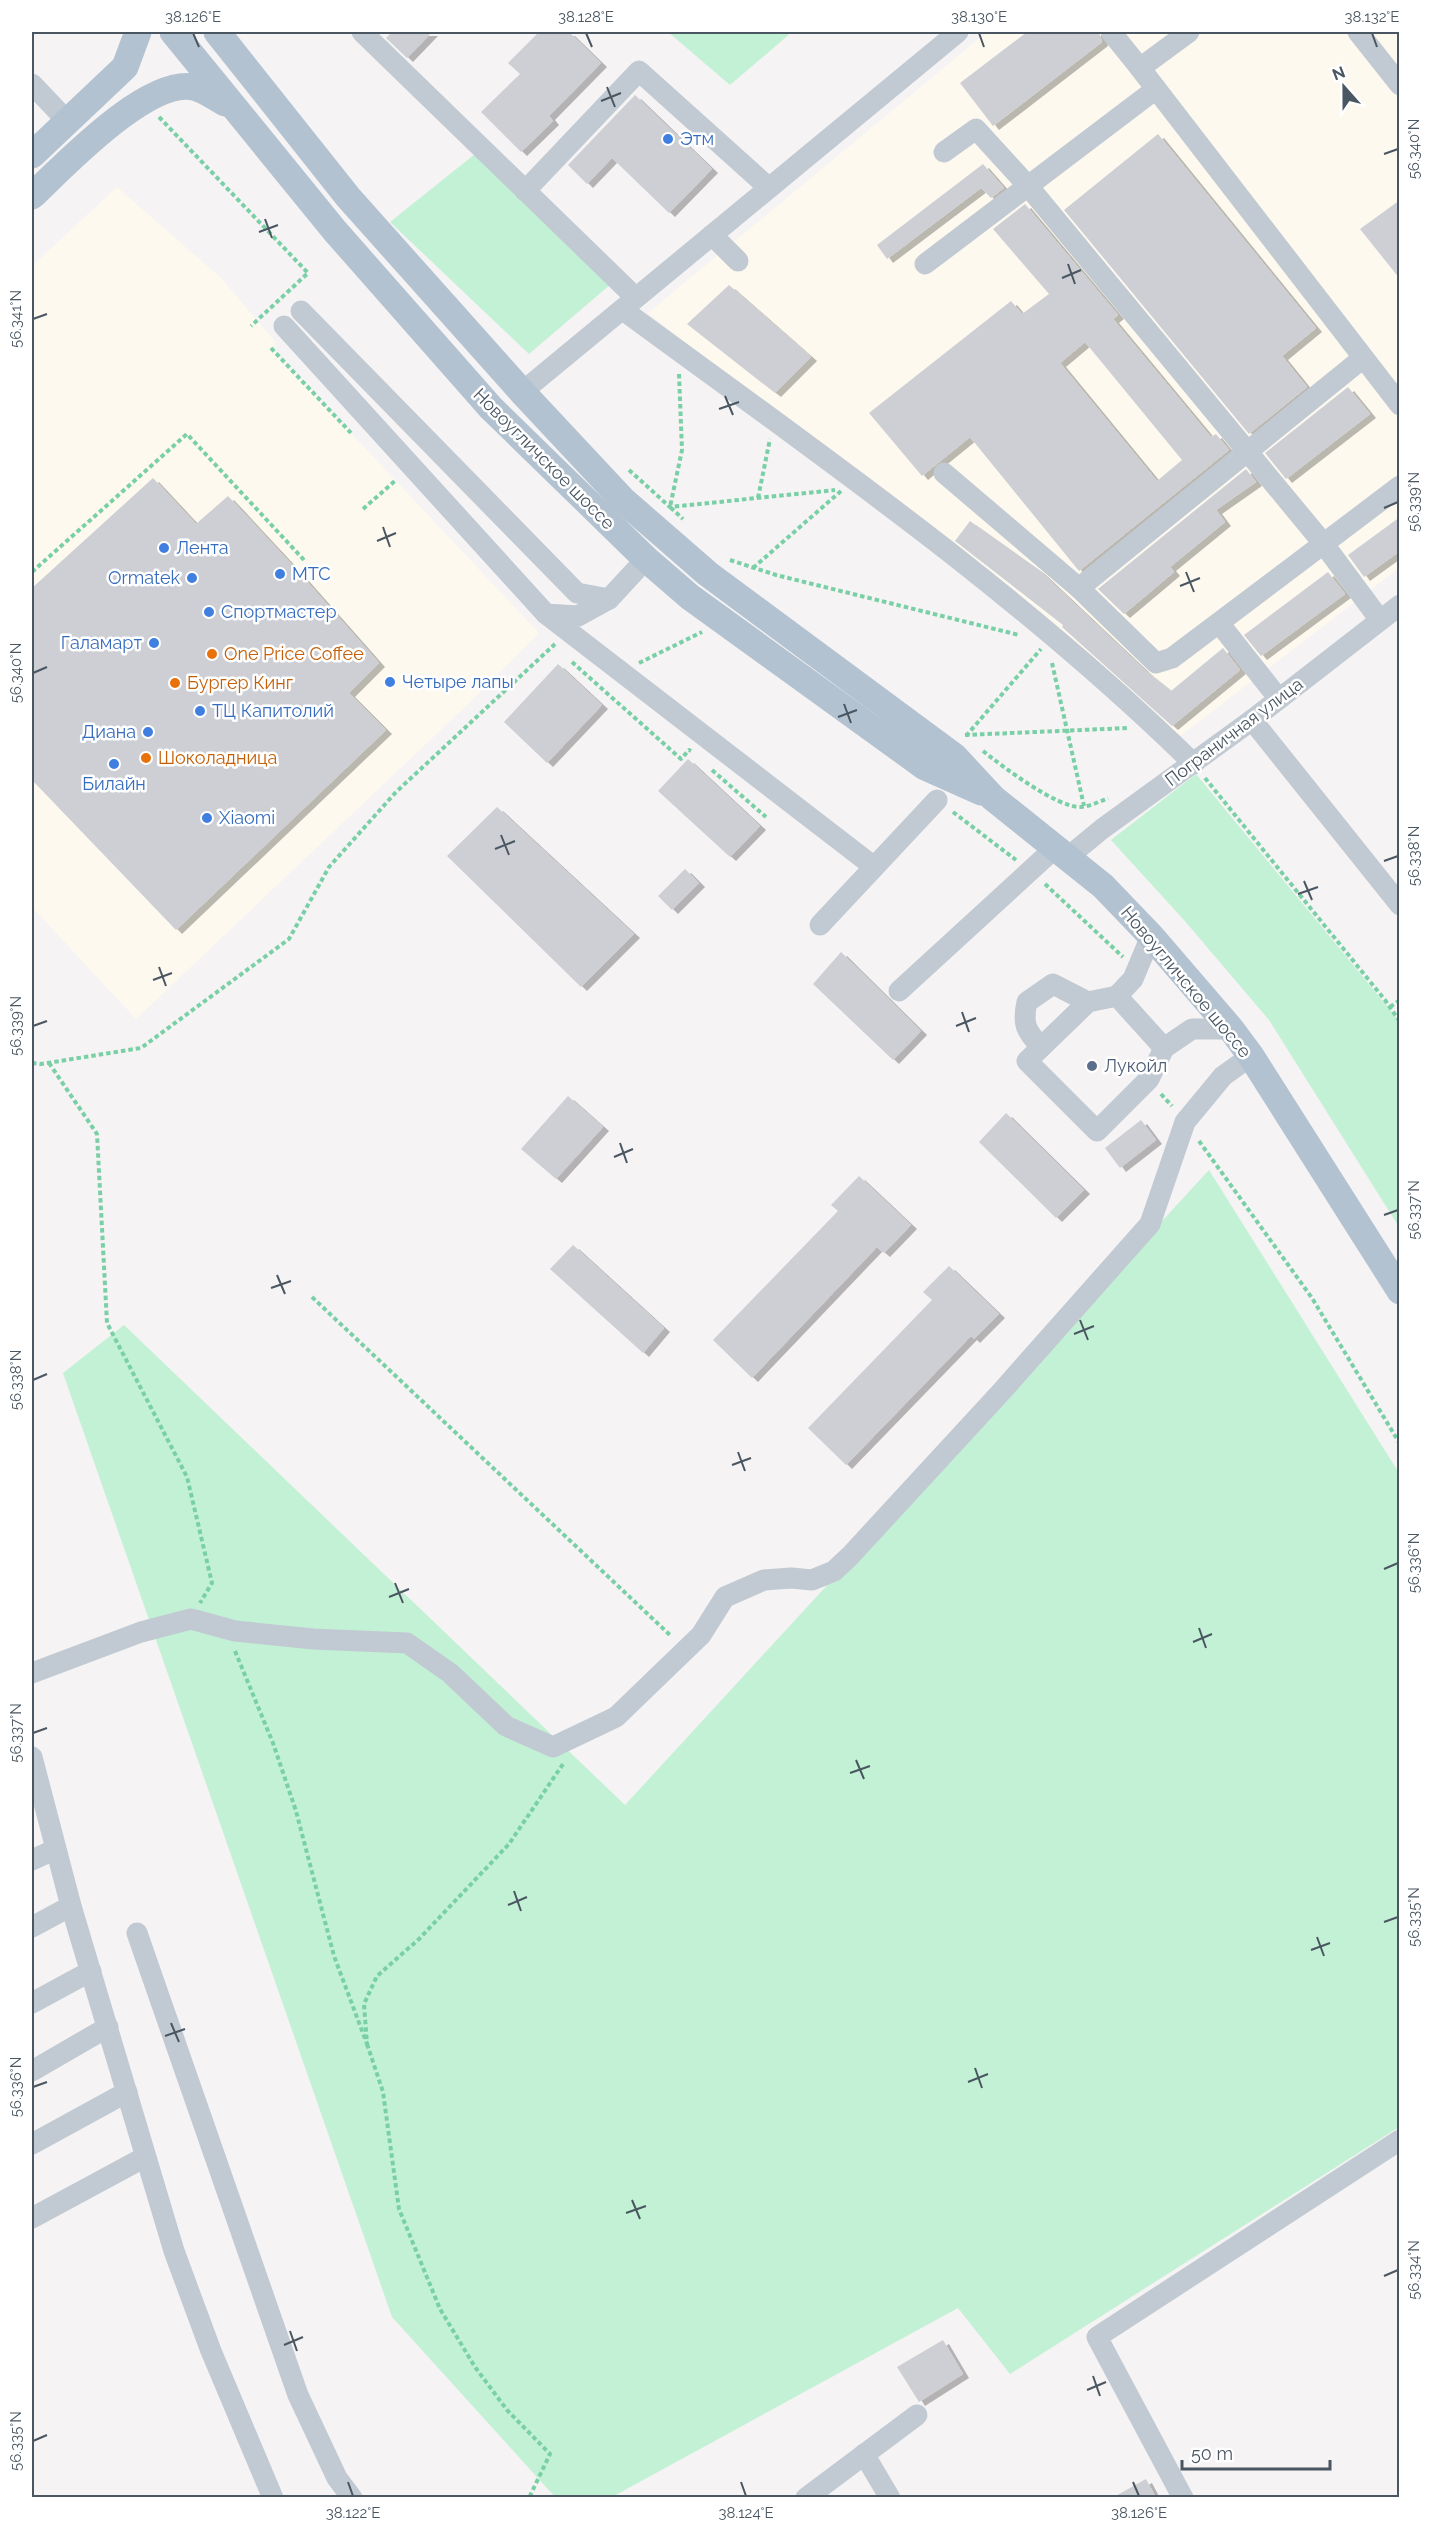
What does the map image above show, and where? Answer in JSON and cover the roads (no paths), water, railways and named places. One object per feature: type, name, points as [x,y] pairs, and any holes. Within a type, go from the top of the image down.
[{"type":"main road","points":[[32,155],[125,67],[138,32]]},
{"type":"main road","name":"Новоугличское шоссе","points":[[173,32],[335,231],[491,408],[646,559],[690,597],[925,766],[993,798]]},
{"type":"main road","name":"Новоугличское шоссе","points":[[217,32],[348,197],[522,392],[623,500],[691,560],[954,756],[993,798],[1103,886],[1151,936],[1231,1029],[1251,1056],[1400,1291]]},
{"type":"main road","points":[[242,32],[305,143]]},
{"type":"main road","points":[[32,196],[124,112],[168,89],[195,87],[234,108]]},
{"type":"street","points":[[362,32],[525,191],[629,303],[678,351],[774,419],[1019,607],[1083,661],[1194,764]]},
{"type":"street","points":[[522,392],[530,382],[958,32]]},
{"type":"street","points":[[1111,32],[1400,405]]},
{"type":"street","points":[[1140,68],[1189,32]]},
{"type":"street","points":[[1359,32],[1400,85]]},
{"type":"street","points":[[525,191],[639,71],[769,188]]},
{"type":"street","points":[[32,84],[68,122]]},
{"type":"street","points":[[925,264],[1156,89]]},
{"type":"street","points":[[944,152],[976,129],[1028,186],[1323,543],[1380,620]]},
{"type":"street","points":[[712,235],[738,261]]},
{"type":"street","points":[[301,311],[577,593],[609,599]]},
{"type":"street","points":[[284,326],[546,614],[561,638],[873,866]]},
{"type":"street","points":[[1079,588],[1363,358]]},
{"type":"street","points":[[944,473],[1079,588],[1156,663],[1172,657],[1219,623],[1400,486]]},
{"type":"street","points":[[546,614],[578,616],[609,599],[646,559]]},
{"type":"street","name":"Пограничная улица","points":[[899,991],[1062,853],[1102,829],[1194,764],[1400,605]]},
{"type":"street","points":[[1219,623],[1279,699]]},
{"type":"street","points":[[1252,720],[1400,905]]},
{"type":"street","points":[[820,925],[937,800]]},
{"type":"street","points":[[1151,936],[1133,979],[1117,996],[1088,1002],[1027,1061],[1097,1131],[1149,1080],[1164,1048],[1192,1029],[1231,1029]]},
{"type":"street","points":[[1041,1047],[1026,1031],[1023,1019],[1027,1002],[1053,984],[1088,1002]]},
{"type":"street","points":[[1117,996],[1164,1048]]},
{"type":"street","points":[[32,1673],[141,1632],[191,1619],[225,1629],[313,1639],[407,1643],[450,1673],[506,1726],[553,1747],[616,1718],[701,1635],[725,1597],[764,1580],[791,1578],[812,1580],[834,1571],[850,1556],[1002,1391],[1150,1224],[1185,1122],[1223,1076],[1251,1056]]},
{"type":"street","points":[[32,1757],[35,1786],[56,1849],[174,2251],[266,2495]]},
{"type":"street","points":[[32,1860],[56,1849]]},
{"type":"street","points":[[32,1927],[71,1906]]},
{"type":"street","points":[[137,1933],[298,2395],[337,2478],[352,2498]]},
{"type":"street","points":[[32,2003],[91,1971]]},
{"type":"street","points":[[32,2071],[108,2027]]},
{"type":"street","points":[[32,2144],[127,2092]]},
{"type":"street","points":[[1183,2498],[1097,2337],[1400,2140]]},
{"type":"street","points":[[32,2218],[145,2157]]},
{"type":"street","points":[[806,2498],[917,2415]]},
{"type":"street","points":[[864,2454],[890,2498]]},
{"type":"place","name":"Этм","points":[[668,139]]},
{"type":"place","name":"Лента","points":[[164,548]]},
{"type":"place","name":"МТС","points":[[280,574]]},
{"type":"place","name":"Ormatek","points":[[192,578]]},
{"type":"place","name":"Спортмастер","points":[[209,612]]},
{"type":"place","name":"Галамарт","points":[[154,643]]},
{"type":"place","name":"One Price Coffee","points":[[212,654]]},
{"type":"place","name":"Четыре лапы","points":[[390,682]]},
{"type":"place","name":"Бургер Кинг","points":[[175,683]]},
{"type":"place","name":"ТЦ Капитолий","points":[[200,711]]},
{"type":"place","name":"Диана","points":[[148,732]]},
{"type":"place","name":"Шоколадница","points":[[146,758]]},
{"type":"place","name":"Билайн","points":[[114,764]]},
{"type":"place","name":"Xiaomi","points":[[207,818]]},
{"type":"place","name":"Лукойл","points":[[1092,1066]]}]
